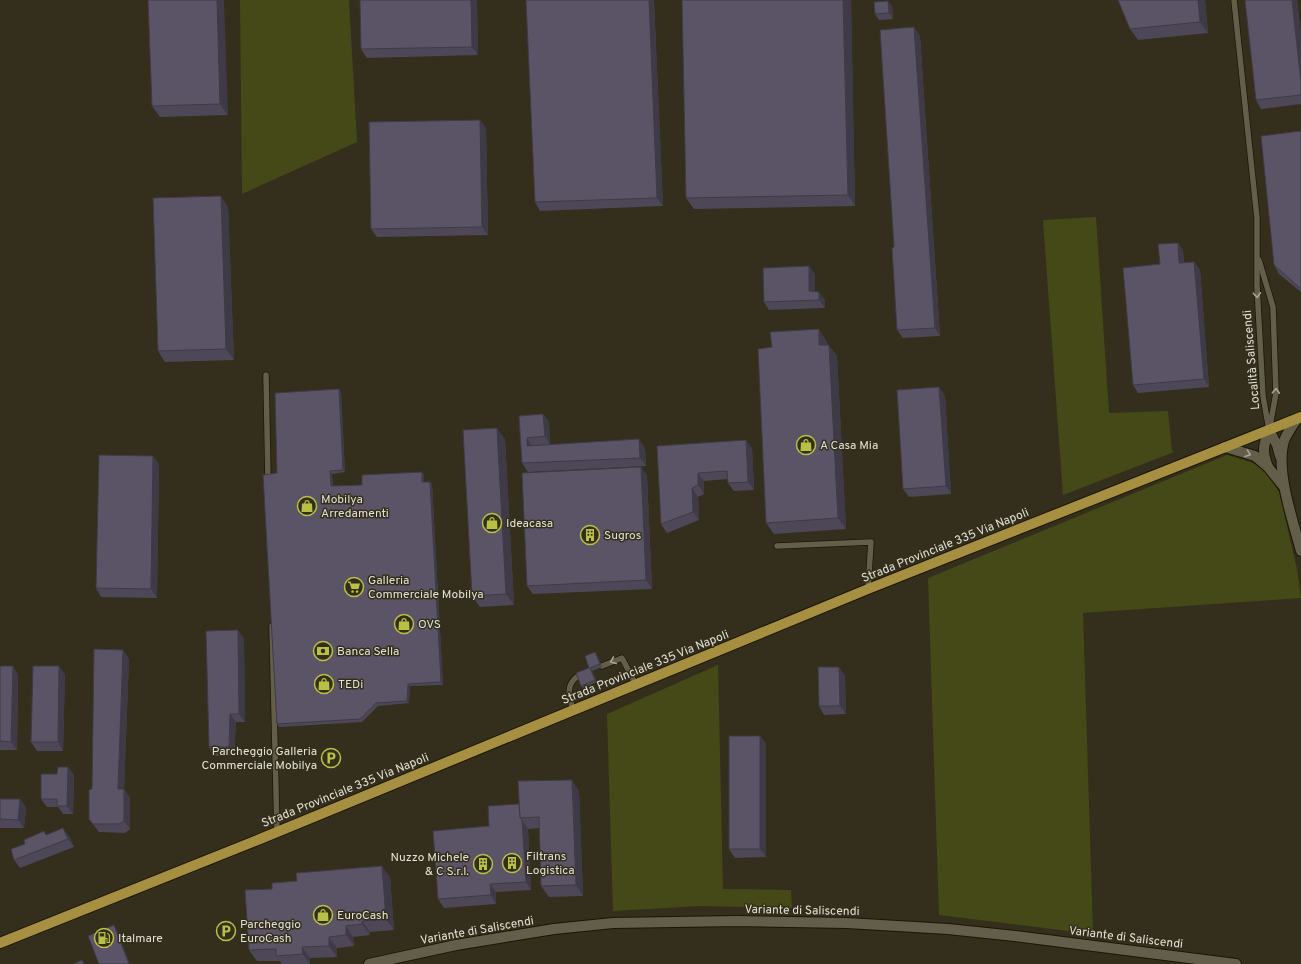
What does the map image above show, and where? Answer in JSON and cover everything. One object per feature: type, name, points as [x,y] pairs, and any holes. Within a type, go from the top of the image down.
[{"type":"main road","name":"Strada Provinciale 335 Via Napoli","points":[[0,943],[277,832],[868,589],[1299,418]]},
{"type":"street","points":[[1299,418],[1284,440],[1282,461],[1284,487],[1301,551]]},
{"type":"street","points":[[1269,430],[1277,445],[1282,461]]},
{"type":"street","points":[[1268,468],[1264,456],[1264,443],[1269,430]]},
{"type":"street","points":[[1225,447],[1255,456],[1268,468],[1284,487]]},
{"type":"street","name":"Variante di Saliscendi","points":[[369,964],[456,945],[554,929],[612,923],[737,921],[847,922],[948,929],[1236,964]]},
{"type":"lane","name":"Località Saliscendi","points":[[1234,0],[1256,218],[1256,286],[1263,396],[1269,430]]},
{"type":"lane","name":"Località Saliscendi","points":[[1257,256],[1273,306],[1276,393],[1269,430]]},
{"type":"lane","points":[[266,375],[268,487]]},
{"type":"lane","points":[[777,546],[871,542],[868,589]]},
{"type":"lane","points":[[272,623],[277,832]]},
{"type":"lane","points":[[602,666],[622,658],[636,685]]},
{"type":"lane","points":[[573,710],[568,696],[569,686],[578,676]]},
{"type":"green space","points":[[240,0],[349,0],[357,142],[242,194]]},
{"type":"green space","points":[[1096,217],[1109,413],[1168,411],[1172,451],[1174,452],[1063,495],[1043,220]]},
{"type":"green space","points":[[1227,455],[1251,462],[1265,471],[1279,492],[1297,569],[1301,598],[1083,613],[1093,934],[939,915],[928,578]]},
{"type":"green space","points":[[718,665],[723,889],[791,890],[792,908],[700,906],[613,911],[607,714]]},
{"type":"building","points":[[148,0],[217,0],[220,104],[152,106]]},
{"type":"building","points":[[360,0],[471,0],[472,47],[361,49]]},
{"type":"building","points":[[526,0],[649,0],[657,198],[535,202]]},
{"type":"building","points":[[682,0],[843,0],[848,195],[686,198]]},
{"type":"building","points":[[1118,0],[1198,0],[1200,22],[1130,29]]},
{"type":"building","points":[[1245,0],[1292,0],[1301,95],[1256,100]]},
{"type":"building","points":[[888,1],[889,13],[875,14],[874,2]]},
{"type":"building","points":[[914,27],[935,328],[897,330],[892,248],[894,247],[880,30]]},
{"type":"building","points":[[480,120],[482,227],[371,229],[369,122]]},
{"type":"building","points":[[1301,131],[1301,289],[1274,265],[1261,136]]},
{"type":"building","points":[[221,196],[226,349],[158,351],[153,198]]},
{"type":"building","points":[[1178,243],[1179,263],[1194,262],[1204,379],[1133,385],[1123,268],[1160,264],[1158,244]]},
{"type":"building","points":[[809,266],[809,291],[819,292],[819,300],[764,302],[763,268]]},
{"type":"building","name":"A Casa Mia","points":[[819,329],[819,345],[829,345],[838,518],[766,523],[758,349],[772,347],[770,332]]},
{"type":"building","points":[[939,387],[946,486],[903,489],[897,390]]},
{"type":"building","name":"Galleria Commerciale Mobilya","points":[[339,389],[343,470],[330,471],[331,486],[362,485],[362,475],[422,472],[422,482],[430,482],[441,682],[408,684],[407,701],[376,703],[360,719],[277,724],[263,475],[277,473],[275,393]]},
{"type":"building","points":[[543,414],[545,436],[527,438],[527,446],[639,439],[640,458],[522,463],[519,416]]},
{"type":"building","name":"Ideacasa","points":[[497,428],[506,594],[472,596],[463,430]]},
{"type":"building","points":[[746,440],[748,482],[728,483],[727,471],[698,473],[698,485],[692,488],[693,512],[661,524],[657,446]]},
{"type":"building","points":[[99,455],[153,456],[151,589],[96,588]]},
{"type":"building","name":"Sugros","points":[[641,467],[646,580],[527,586],[522,473]]},
{"type":"building","points":[[238,630],[239,714],[230,714],[229,747],[209,747],[206,631]]},
{"type":"building","points":[[94,649],[123,650],[118,789],[124,789],[124,821],[119,824],[93,824],[89,819],[89,790],[92,789]]},
{"type":"building","points":[[595,652],[600,664],[590,668],[595,680],[581,686],[576,673],[589,668],[585,656]]},
{"type":"building","points":[[0,666],[13,666],[11,742],[0,741]]},
{"type":"building","points":[[33,666],[59,666],[58,742],[31,742]]},
{"type":"building","points":[[818,667],[839,667],[840,706],[819,706]]},
{"type":"building","points":[[729,736],[760,736],[760,849],[729,849]]},
{"type":"building","points":[[58,767],[68,767],[67,806],[57,806],[57,799],[41,799],[41,774],[57,774]]},
{"type":"building","points":[[572,780],[576,885],[541,886],[539,817],[520,818],[518,781]]},
{"type":"building","points":[[0,799],[20,799],[18,820],[0,819]]},
{"type":"building","points":[[519,804],[520,818],[522,820],[526,882],[490,884],[491,895],[438,899],[433,831],[489,826],[488,806]]},
{"type":"building","points":[[63,828],[68,839],[14,860],[11,849],[25,844],[24,840],[44,831],[46,835]]},
{"type":"building","name":"EuroCash","points":[[382,866],[386,919],[362,921],[362,924],[346,926],[346,935],[329,937],[329,946],[302,947],[303,954],[276,956],[276,949],[249,950],[245,890],[272,889],[272,883],[297,881],[296,873]]},
{"type":"building","points":[[114,925],[129,964],[99,964],[88,936]]},
{"type":"building","points":[[82,960],[84,964],[73,964]]},
{"type":"place","name":"A Casa Mia","points":[[806,445]]},
{"type":"place","name":"Mobilya Arredamenti","points":[[307,506]]},
{"type":"place","name":"Ideacasa","points":[[492,523]]},
{"type":"place","name":"Sugros","points":[[590,535]]},
{"type":"place","name":"Galleria Commerciale Mobilya","points":[[354,587]]},
{"type":"place","name":"OVS","points":[[404,624]]},
{"type":"place","name":"Banca Sella","points":[[323,651]]},
{"type":"place","name":"TEDi","points":[[324,684]]},
{"type":"place","name":"Parcheggio Galleria Commerciale Mobilya","points":[[331,758]]},
{"type":"place","name":"Filtrans Logistica","points":[[512,863]]},
{"type":"place","name":"Nuzzo Michele & C S.r.l.","points":[[483,864]]},
{"type":"place","name":"EuroCash","points":[[323,915]]},
{"type":"place","name":"Parcheggio EuroCash","points":[[226,931]]},
{"type":"place","name":"Italmare","points":[[104,938]]}]
